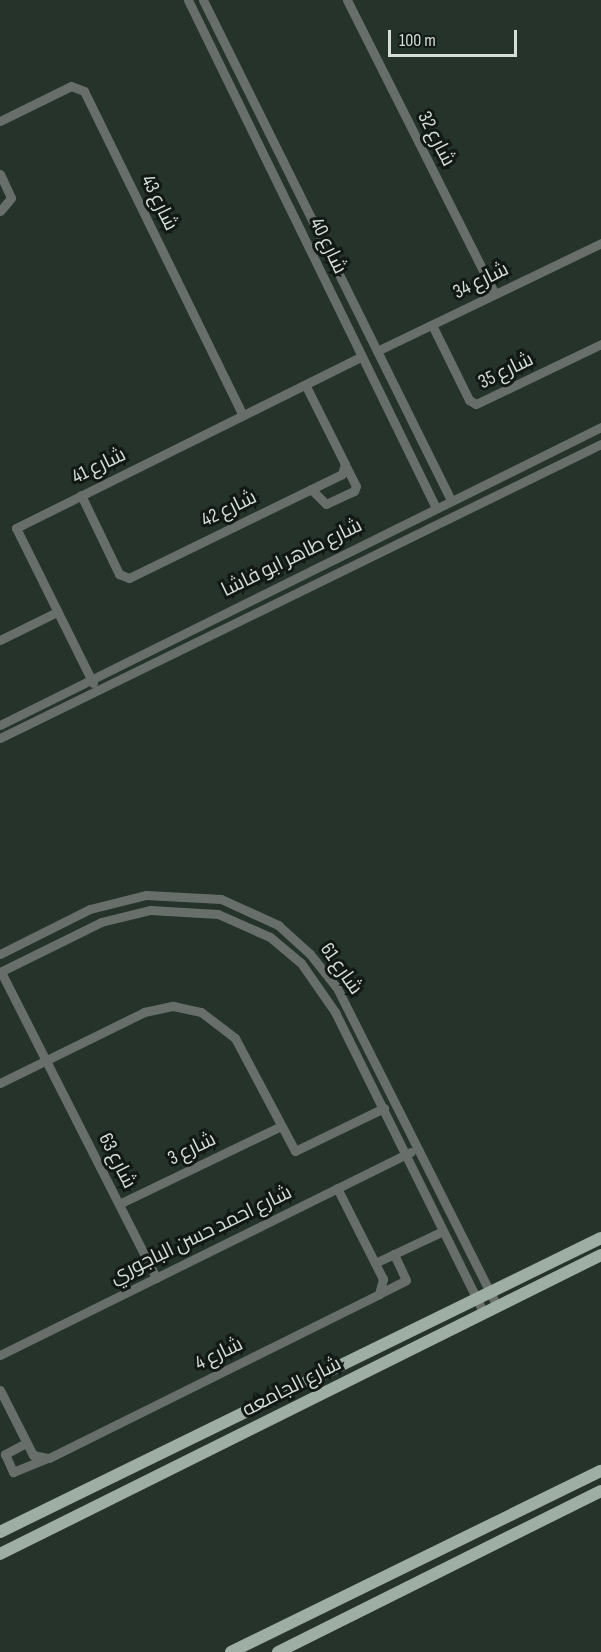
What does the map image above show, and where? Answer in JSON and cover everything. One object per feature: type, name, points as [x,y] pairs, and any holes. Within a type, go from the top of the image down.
[{"type":"main road","name":"شارع الجامعه","points":[[0,1532],[601,1238]]},
{"type":"main road","name":"شارع الجامعه","points":[[0,1554],[601,1255]]},
{"type":"main road","points":[[231,1652],[255,1647],[601,1472]]},
{"type":"main road","points":[[278,1652],[601,1491]]},
{"type":"main road","points":[[69,1499],[78,1516]]},
{"type":"street","name":"شارع 40","points":[[188,0],[436,508]]},
{"type":"street","name":"شارع 40","points":[[203,0],[451,500]]},
{"type":"street","name":"شارع 32","points":[[347,0],[495,294]]},
{"type":"street","name":"شارع 43","points":[[0,121],[71,86],[84,91],[243,415]]},
{"type":"street","points":[[0,174],[11,198],[0,212]]},
{"type":"street","name":"شارع 34","points":[[377,351],[601,243]]},
{"type":"street","name":"شارع 35","points":[[432,325],[470,400],[476,404],[601,344]]},
{"type":"street","name":"شارع 41","points":[[97,691],[15,529],[362,356]]},
{"type":"street","points":[[305,384],[356,486],[354,491],[326,504],[311,489]]},
{"type":"street","name":"شارع طاهر ابو فاشا","points":[[0,725],[601,427]]},
{"type":"street","name":"شارع طاهر ابو فاشا","points":[[0,738],[601,444]]},
{"type":"street","name":"شارع 42","points":[[81,495],[126,579],[344,473],[345,464]]},
{"type":"street","points":[[0,640],[57,612]]},
{"type":"street","name":"شارع 61","points":[[0,954],[108,903],[165,893],[202,896],[244,907],[278,925],[325,970],[346,1005],[497,1306]]},
{"type":"street","name":"شارع 61","points":[[1,972],[117,917],[150,910],[201,911],[234,919],[278,944],[314,979],[335,1012],[484,1313]]},
{"type":"street","name":"شارع 63","points":[[1,972],[156,1278]]},
{"type":"street","points":[[335,1012],[346,1005]]},
{"type":"street","points":[[0,1083],[144,1012],[187,1008],[214,1018],[235,1038],[292,1149],[298,1151],[384,1108]]},
{"type":"street","name":"شارع 3","points":[[119,1204],[281,1126]]},
{"type":"street","name":"شارع احمد حسن الباجوري","points":[[0,1355],[417,1148]]},
{"type":"street","points":[[337,1188],[383,1279],[379,1294]]},
{"type":"street","points":[[375,1263],[443,1231]]},
{"type":"street","name":"شارع 4","points":[[26,1443],[5,1454],[13,1472],[49,1458],[406,1280],[394,1254]]},
{"type":"street","points":[[0,1390],[26,1443],[36,1458],[49,1458]]}]
